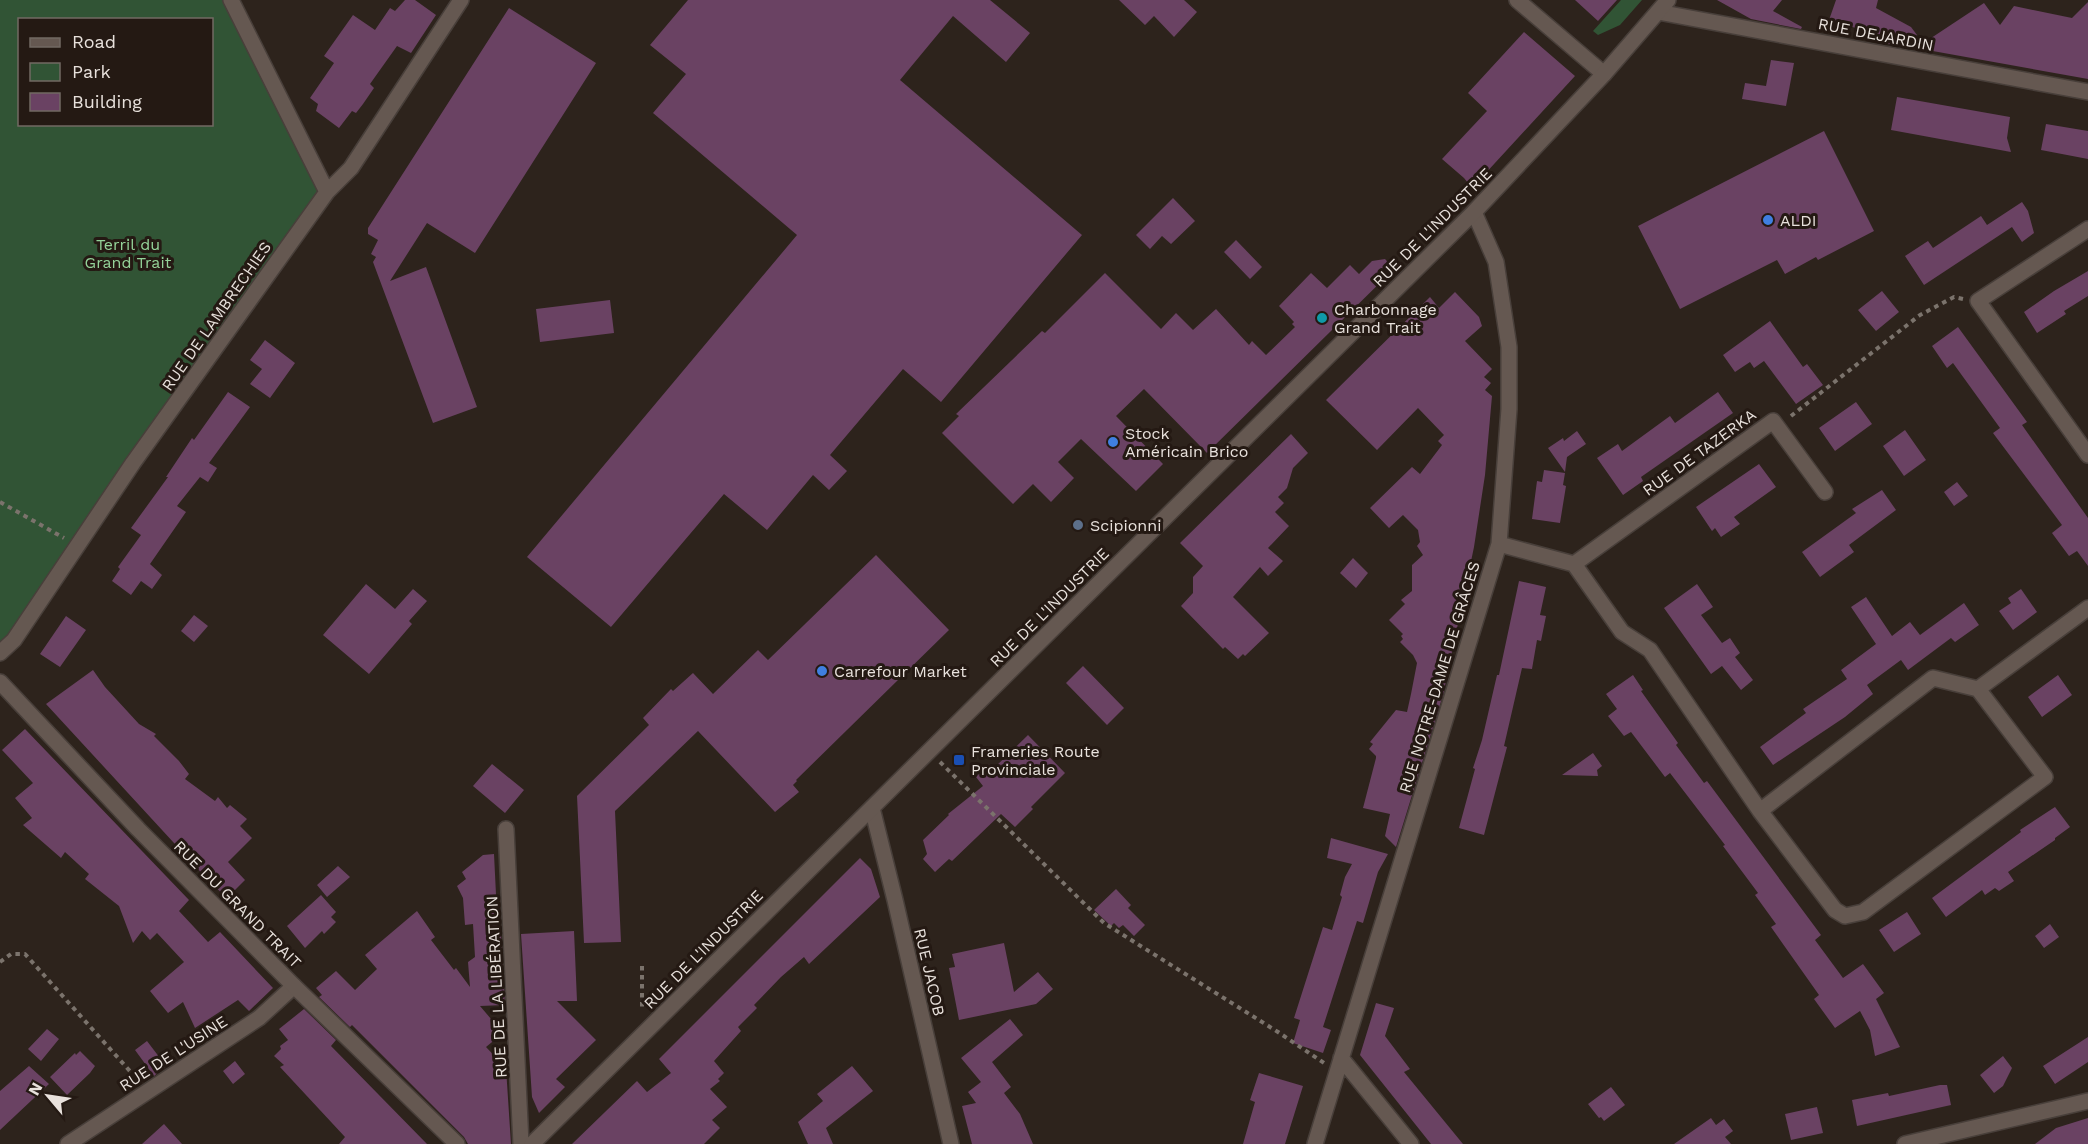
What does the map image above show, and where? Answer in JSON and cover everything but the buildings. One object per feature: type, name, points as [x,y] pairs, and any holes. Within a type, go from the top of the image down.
[{"type":"street","points":[[231,0],[327,192]]},
{"type":"street","name":"RUE DE LAMBRECHIES","points":[[0,653],[14,640],[133,464],[327,192],[351,168],[460,0]]},
{"type":"street","points":[[1516,0],[1604,74]]},
{"type":"street","name":"RUE DE L'INDUSTRIE","points":[[532,1144],[1474,212],[1604,74],[1668,0]]},
{"type":"street","name":"RUE DEJARDIN","points":[[1658,12],[2088,92]]},
{"type":"street","name":"RUE NOTRE-DAME DE GRÂCES","points":[[1316,1144],[1499,544],[1509,409],[1509,347],[1496,262],[1474,212]]},
{"type":"street","points":[[2088,229],[1978,301],[2088,454]]},
{"type":"street","name":"RUE DE TAZERKA","points":[[1574,564],[1773,421],[1825,492]]},
{"type":"street","points":[[1499,544],[1574,564],[1622,632],[1650,650],[1760,811],[1835,910],[1845,916],[1863,912],[2045,777],[1978,689],[1933,678],[1760,811]]},
{"type":"street","points":[[1978,689],[2088,608]]},
{"type":"street","name":"RUE DU GRAND TRAIT","points":[[0,682],[138,829],[294,986],[457,1144]]},
{"type":"street","name":"RUE JACOB","points":[[872,808],[951,1144]]},
{"type":"street","name":"RUE DE LA LIBÉRATION","points":[[506,828],[521,1144]]},
{"type":"street","name":"RUE DE L'USINE","points":[[68,1144],[259,1018],[294,986]]},
{"type":"street","points":[[1339,1065],[1411,1144]]},
{"type":"street","points":[[1905,1144],[2088,1101]]},
{"type":"path","points":[[1773,421],[1788,418],[1920,315],[1954,297],[1978,301]]},
{"type":"path","points":[[0,502],[77,546]]},
{"type":"path","points":[[929,751],[1104,923],[1278,1032],[1339,1065]]},
{"type":"path","points":[[0,962],[11,954],[25,954],[147,1091]]},
{"type":"path","points":[[642,966],[642,1012]]},
{"type":"green space","name":"Terril du Grand Trait","points":[[0,0],[231,0],[327,192],[0,653]]},
{"type":"green space","points":[[1621,0],[1642,0],[1620,25],[1598,35],[1593,31]]},
{"type":"place","name":"ALDI","points":[[1768,220]]},
{"type":"place","name":"Charbonnage Grand Trait","points":[[1322,318]]},
{"type":"place","name":"Stock Américain Brico","points":[[1113,442]]},
{"type":"place","name":"Scipionni","points":[[1078,525]]},
{"type":"place","name":"Carrefour Market","points":[[822,671]]},
{"type":"place","name":"Frameries Route Provinciale","points":[[959,760]]}]
